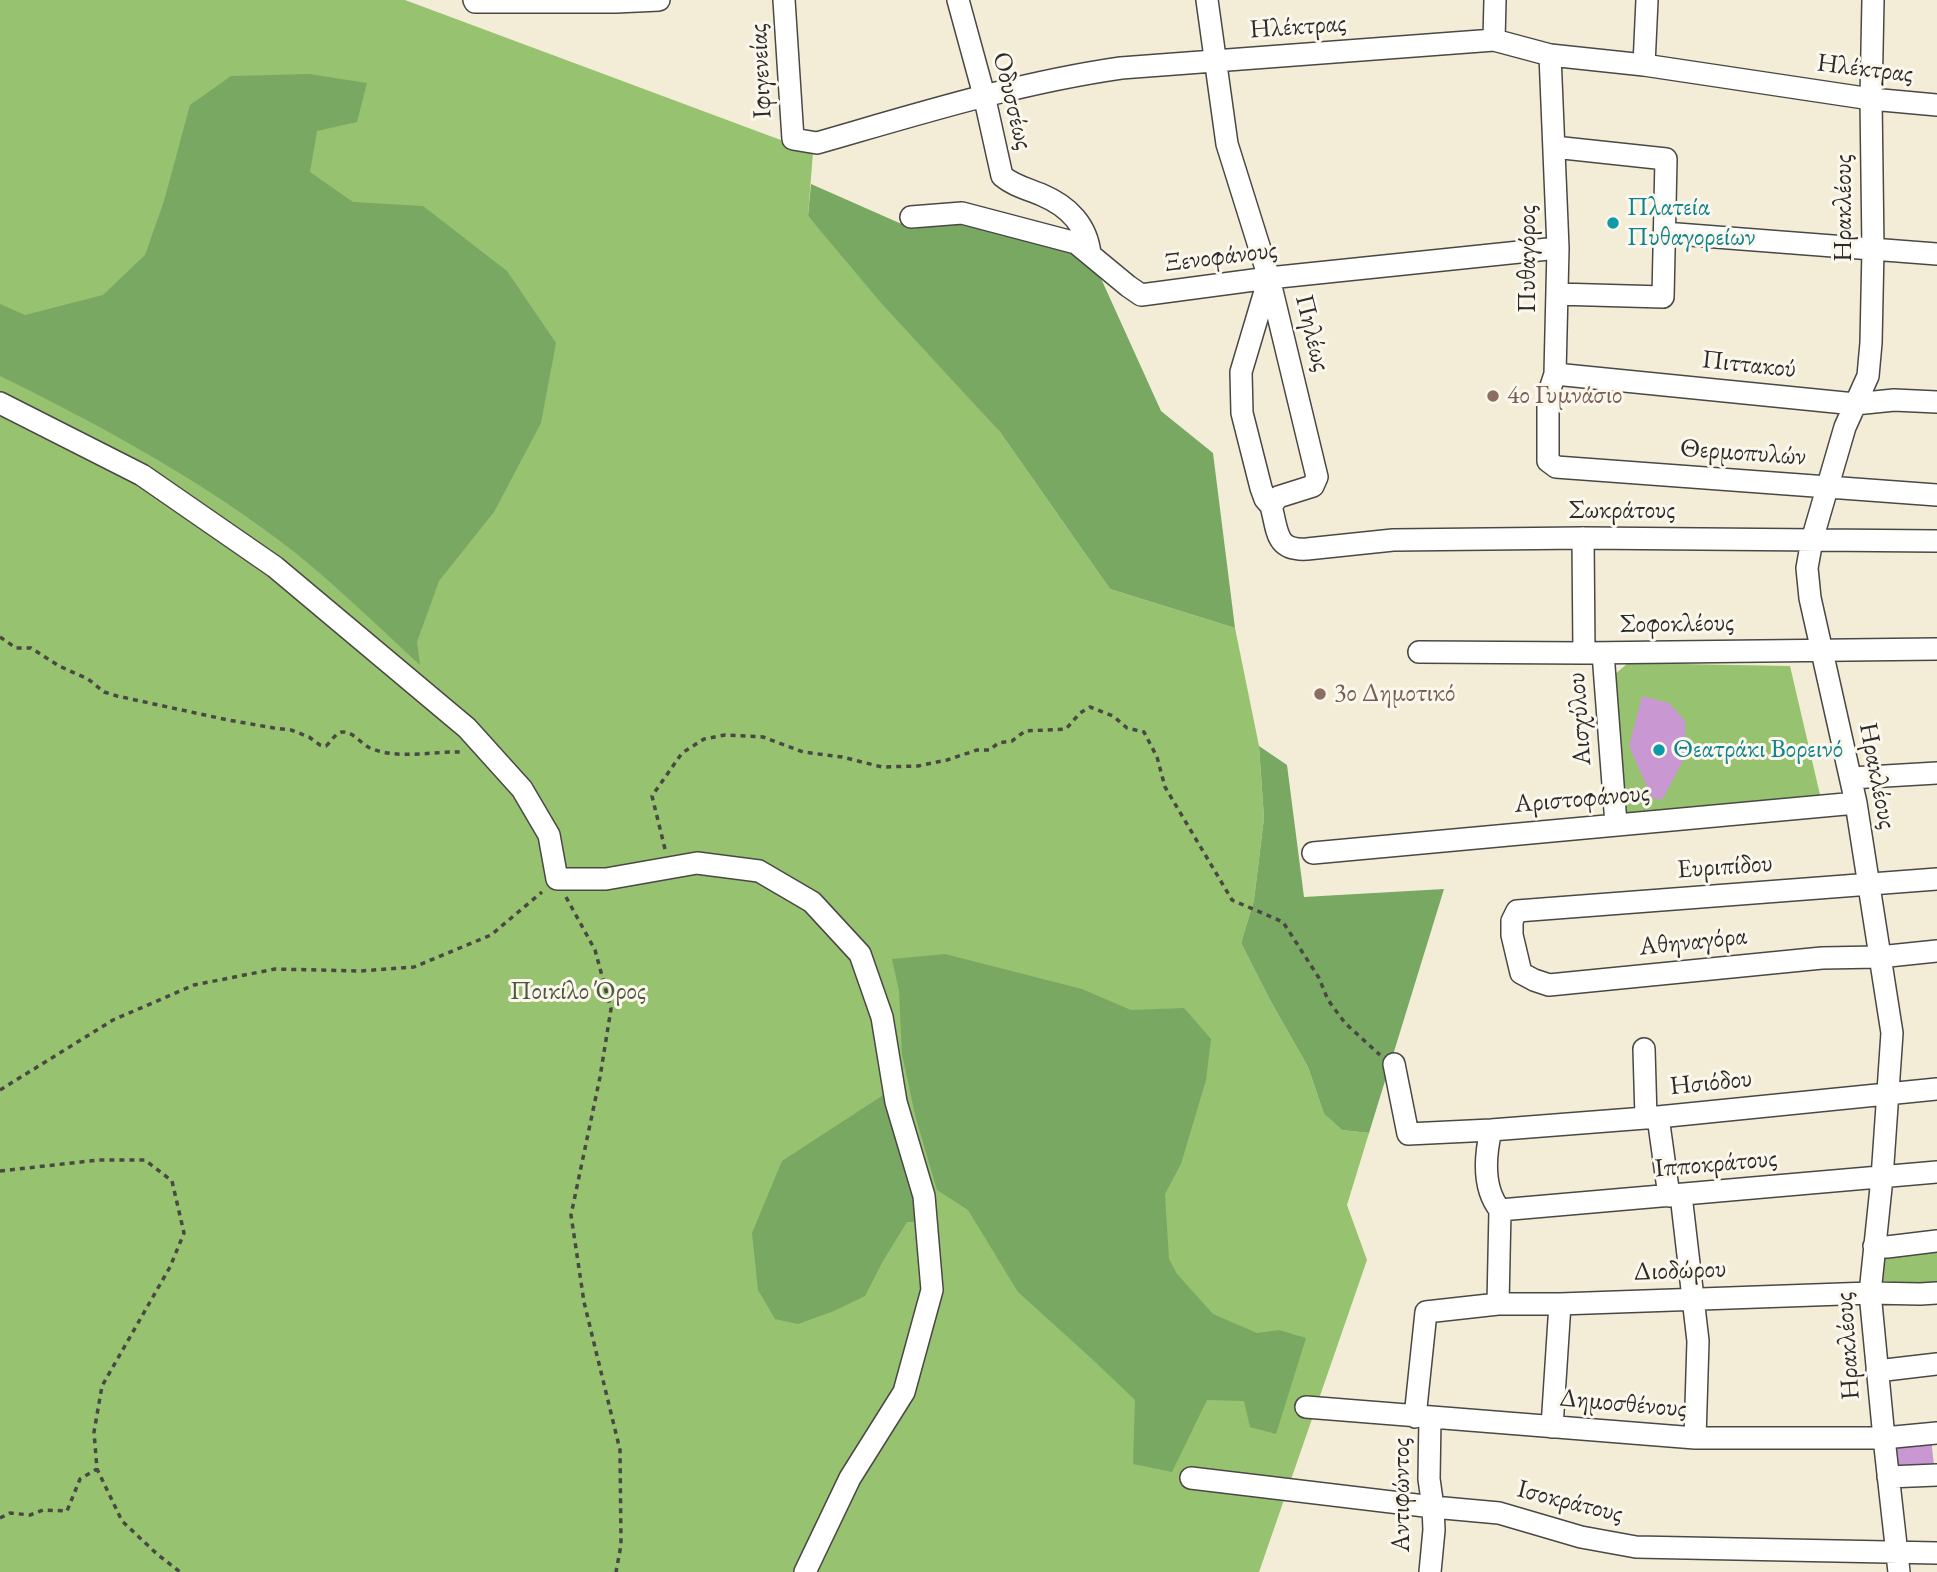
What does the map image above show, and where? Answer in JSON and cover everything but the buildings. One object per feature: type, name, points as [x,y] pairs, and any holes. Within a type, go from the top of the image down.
[{"type":"street","points":[[475,1],[659,0]]},
{"type":"street","name":"Ιφιγενείας","points":[[784,0],[793,139]]},
{"type":"street","name":"Οδυσσέως","points":[[958,0],[984,95],[1002,176],[1011,184],[1044,196],[1065,208],[1081,225],[1090,254]]},
{"type":"street","name":"Πηλέως","points":[[1207,0],[1227,144],[1269,278],[1317,477],[1313,486],[1278,497],[1270,506]]},
{"type":"street","points":[[1494,40],[1495,0]]},
{"type":"street","points":[[1644,65],[1647,0]]},
{"type":"street","name":"Ηρακλέους","points":[[1873,0],[1873,249],[1868,376],[1845,427],[1812,540],[1807,568],[1809,588],[1856,803],[1892,1033],[1882,1178],[1870,1293],[1899,1563]]},
{"type":"street","name":"Ηλέκτρας","points":[[793,139],[817,142],[984,95],[1070,75],[1121,68],[1494,40],[1550,55],[1644,65],[1871,99],[1937,105]]},
{"type":"street","name":"Πυθαγόρος","points":[[1548,461],[1548,395],[1555,374],[1558,248],[1550,55]]},
{"type":"street","points":[[1554,147],[1666,159],[1663,298],[1557,294]]},
{"type":"street","name":"Ξενοφάνους","points":[[911,217],[962,213],[1076,243],[1141,295],[1269,278],[1558,248]]},
{"type":"street","points":[[1664,233],[1937,254]]},
{"type":"street","points":[[1269,278],[1241,372],[1242,413],[1261,488],[1270,506]]},
{"type":"street","name":"Πιττακού","points":[[1555,374],[1855,404],[1894,400],[1937,402]]},
{"type":"street","points":[[0,402],[142,475],[275,567],[467,728],[522,789],[549,835],[557,879],[606,879],[697,863],[759,871],[812,902],[860,954],[882,1017],[896,1102],[924,1196],[932,1290],[904,1392],[850,1478],[805,1572]]},
{"type":"street","name":"Θερμοπυλών","points":[[1548,461],[1556,467],[1937,495]]},
{"type":"street","name":"Σωκράτους","points":[[1270,506],[1281,543],[1295,550],[1393,540],[1583,538],[1937,541]]},
{"type":"street","name":"Αισχύλου","points":[[1583,538],[1594,653],[1616,824]]},
{"type":"street","name":"Σοφοκλέους","points":[[1419,652],[1937,649]]},
{"type":"street","points":[[1851,778],[1937,773]]},
{"type":"street","name":"Αριστοφάνους","points":[[1313,853],[1856,803]]},
{"type":"street","name":"Ευριπίδου","points":[[1517,911],[1937,879]]},
{"type":"street","name":"Αθηναγόρα","points":[[1517,911],[1512,920],[1512,935],[1521,973],[1549,985],[1822,958],[1879,957],[1937,951]]},
{"type":"street","points":[[1644,1049],[1652,1117],[1675,1195],[1698,1341],[1695,1438]]},
{"type":"street","name":"Ησιόδου","points":[[1394,1064],[1408,1134],[1652,1117],[1937,1089]]},
{"type":"street","points":[[1491,1130],[1485,1154],[1488,1184],[1493,1201],[1500,1210],[1498,1304]]},
{"type":"street","name":"Ιπποκράτους","points":[[1500,1210],[1937,1172]]},
{"type":"street","points":[[1874,1246],[1937,1241]]},
{"type":"street","name":"Διοδώρου","points":[[1426,1312],[1498,1304],[1937,1293]]},
{"type":"street","points":[[1552,1427],[1560,1304]]},
{"type":"street","name":"Αντιφώντος","points":[[1426,1312],[1423,1417],[1434,1530],[1430,1572]]},
{"type":"street","points":[[1877,1371],[1937,1364]]},
{"type":"street","name":"Δημοσθένους","points":[[1306,1407],[1695,1438],[1884,1438],[1937,1433]]},
{"type":"street","points":[[1888,1477],[1937,1475]]},
{"type":"street","name":"Ισοκράτους","points":[[1191,1478],[1499,1513],[1581,1537],[1636,1547],[1899,1563],[1937,1553]]},
{"type":"path","points":[[0,637],[16,649],[31,648],[59,666],[88,679],[104,692],[228,720],[291,730],[320,745],[326,746],[342,732],[352,734],[370,748],[388,753],[476,752],[485,747]]},
{"type":"path","points":[[668,868],[652,796],[682,753],[704,739],[725,734],[763,737],[803,752],[842,757],[882,767],[918,766],[947,761],[977,750],[990,750],[998,743],[1012,741],[1025,731],[1066,729],[1080,713],[1090,707],[1112,716],[1127,728],[1144,732],[1157,757],[1165,787],[1232,900],[1283,922],[1319,978],[1328,1000],[1345,1023],[1375,1052],[1394,1064]]},
{"type":"path","points":[[0,1090],[113,1020],[194,985],[275,969],[360,971],[414,967],[491,935],[557,879],[595,950],[611,1009],[600,1077],[571,1215],[583,1302],[620,1450],[621,1545],[616,1572]]},
{"type":"path","points":[[0,1171],[99,1160],[145,1160],[172,1181],[184,1233],[170,1266],[102,1386],[94,1432],[97,1469],[122,1521],[180,1572]]},
{"type":"path","points":[[0,1518],[10,1513],[30,1515],[43,1510],[67,1511],[80,1479],[97,1469]]},
{"type":"green space","name":"Ποικίλο Όρος","points":[[0,0],[405,0],[813,152],[808,216],[1000,432],[1110,589],[1235,628],[1259,746],[1264,818],[1254,900],[1241,943],[1308,1067],[1324,1114],[1342,1130],[1369,1133],[1347,1205],[1367,1260],[1259,1572],[0,1572]]},
{"type":"green space","points":[[309,74],[367,83],[357,122],[317,131],[310,172],[353,202],[423,206],[507,271],[556,343],[541,423],[494,512],[439,581],[417,642],[420,665],[313,568],[276,538],[210,492],[72,412],[0,376],[0,304],[25,315],[103,295],[145,255],[164,201],[190,105],[231,76]]},
{"type":"green space","points":[[811,184],[913,229],[957,220],[1074,248],[1094,263],[1161,411],[1213,453],[1235,628],[1110,589],[1000,432],[882,304],[808,216]]},
{"type":"green space","points":[[1628,663],[1790,666],[1821,799],[1626,813],[1614,675]]},
{"type":"green space","points":[[1259,746],[1287,765],[1304,897],[1444,889],[1369,1133],[1342,1130],[1324,1114],[1308,1067],[1241,943],[1254,900],[1264,818]]},
{"type":"green space","points":[[945,954],[1082,989],[1131,1010],[1184,1008],[1211,1039],[1206,1080],[1181,1164],[1165,1194],[1169,1259],[1177,1274],[1213,1314],[1257,1333],[1279,1330],[1306,1338],[1276,1434],[1250,1427],[1244,1401],[1207,1400],[1172,1472],[1133,1464],[1135,1400],[1018,1292],[968,1210],[937,1190],[915,1115],[902,1054],[899,991],[892,959]]},
{"type":"green space","points":[[888,1092],[920,1222],[907,1222],[865,1296],[798,1324],[775,1319],[758,1290],[752,1233],[782,1161]]},
{"type":"green space","points":[[1937,1239],[1937,1289],[1870,1293],[1874,1246]]},
{"type":"place","name":"Πλατεία Πυθαγορείων","points":[[1613,223]]},
{"type":"place","name":"4ο Γυμνάσιο","points":[[1493,396]]},
{"type":"place","name":"3ο Δημοτικό","points":[[1320,694]]},
{"type":"place","name":"Θεατράκι Βορεινό","points":[[1659,750]]}]
